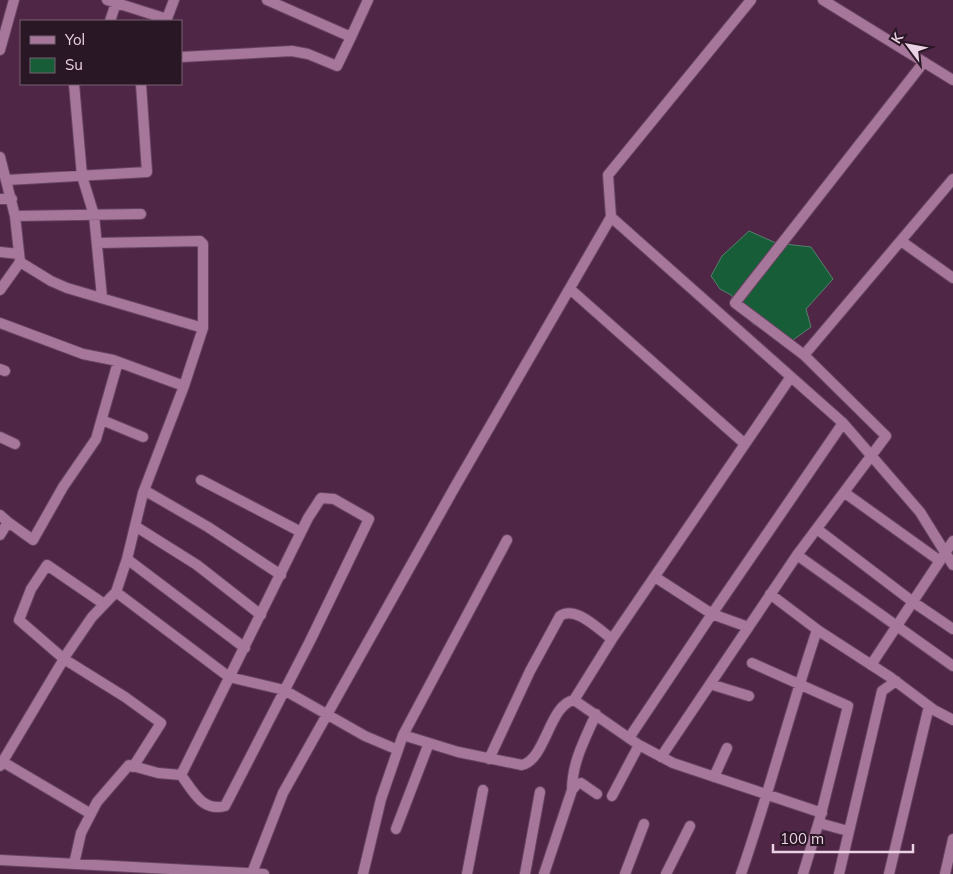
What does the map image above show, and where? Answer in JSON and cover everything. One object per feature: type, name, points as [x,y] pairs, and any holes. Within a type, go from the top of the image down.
[{"type":"street","points":[[0,50],[14,0]]},
{"type":"street","points":[[110,20],[112,1],[138,4],[166,20],[174,0]]},
{"type":"street","points":[[267,0],[351,36]]},
{"type":"street","points":[[182,57],[292,51],[308,54],[337,66],[368,0]]},
{"type":"street","points":[[252,873],[284,794],[456,485],[611,217],[608,174],[751,0]]},
{"type":"street","points":[[823,0],[953,80]]},
{"type":"street","points":[[661,757],[797,555],[845,493],[870,454],[886,436],[804,356],[735,303],[924,62]]},
{"type":"street","points":[[74,85],[82,176],[94,215],[102,297]]},
{"type":"street","points":[[6,180],[147,172],[141,85]]},
{"type":"street","points":[[0,157],[12,199],[19,258],[0,290]]},
{"type":"street","points":[[804,356],[953,180]]},
{"type":"street","points":[[0,199],[12,199]]},
{"type":"street","points":[[15,216],[142,214]]},
{"type":"street","points":[[611,217],[790,378],[843,423],[920,512],[943,557]]},
{"type":"street","points":[[91,814],[1,764],[64,659],[92,617],[116,592],[127,559],[144,490],[204,328],[203,244],[200,241],[96,243]]},
{"type":"street","points":[[901,241],[953,278]]},
{"type":"street","points":[[0,252],[19,258],[51,281],[204,328]]},
{"type":"street","points":[[570,289],[744,444]]},
{"type":"street","points":[[0,323],[83,354],[118,362],[184,386]]},
{"type":"street","points":[[0,535],[4,519],[33,540],[62,487],[96,439],[118,362]]},
{"type":"street","points":[[403,735],[489,759],[522,766],[527,764],[533,758],[567,702],[574,700],[612,639],[790,378]]},
{"type":"street","points":[[102,420],[143,437]]},
{"type":"street","points":[[629,738],[843,423]]},
{"type":"street","points":[[0,437],[15,444]]},
{"type":"street","points":[[201,480],[301,532]]},
{"type":"street","points":[[144,490],[208,527],[281,575]]},
{"type":"street","points":[[845,493],[953,565]]},
{"type":"street","points":[[74,864],[81,834],[97,802],[129,766],[158,773],[181,775],[202,803],[216,808],[225,806],[370,519],[334,499],[321,498],[301,532],[181,775]]},
{"type":"street","points":[[135,526],[197,565],[261,615]]},
{"type":"street","points":[[817,529],[913,602],[953,629]]},
{"type":"street","points":[[363,874],[381,799],[403,735],[507,540]]},
{"type":"street","points":[[871,665],[953,541]]},
{"type":"street","points":[[797,555],[953,666]]},
{"type":"street","points":[[127,559],[245,648]]},
{"type":"street","points":[[104,604],[47,565],[32,589],[19,620],[64,659],[125,697],[161,723],[133,766]]},
{"type":"street","points":[[655,577],[712,614],[748,626]]},
{"type":"street","points":[[116,592],[229,677],[284,690],[365,736],[398,750]]},
{"type":"street","points":[[770,594],[817,630],[896,681],[929,706],[953,720]]},
{"type":"street","points":[[489,759],[530,671],[560,616],[566,612],[575,613],[612,639]]},
{"type":"street","points":[[741,874],[768,795],[799,684],[817,630]]},
{"type":"street","points":[[752,663],[848,706],[822,813],[803,874]]},
{"type":"street","points":[[839,874],[882,691],[896,681]]},
{"type":"street","points":[[710,684],[749,696]]},
{"type":"street","points":[[574,700],[639,745],[661,757],[822,813]]},
{"type":"street","points":[[889,874],[929,706]]},
{"type":"street","points":[[572,790],[572,775],[580,748],[596,714]]},
{"type":"street","points":[[396,829],[429,743]]},
{"type":"street","points":[[612,796],[639,745]]},
{"type":"street","points":[[714,777],[727,748]]},
{"type":"street","points":[[544,874],[572,790],[576,784],[580,783],[597,794]]},
{"type":"street","points":[[467,874],[483,790]]},
{"type":"street","points":[[525,874],[540,792]]},
{"type":"street","points":[[625,874],[644,824]]},
{"type":"street","points":[[819,824],[848,831]]},
{"type":"street","points":[[666,874],[690,826]]},
{"type":"street","points":[[945,874],[953,839]]},
{"type":"street","points":[[0,860],[208,873],[264,874]]},
{"type":"water","points":[[749,231],[776,243],[811,247],[833,279],[806,309],[811,327],[790,342],[753,324],[731,295],[720,289],[711,276],[722,256]]}]
